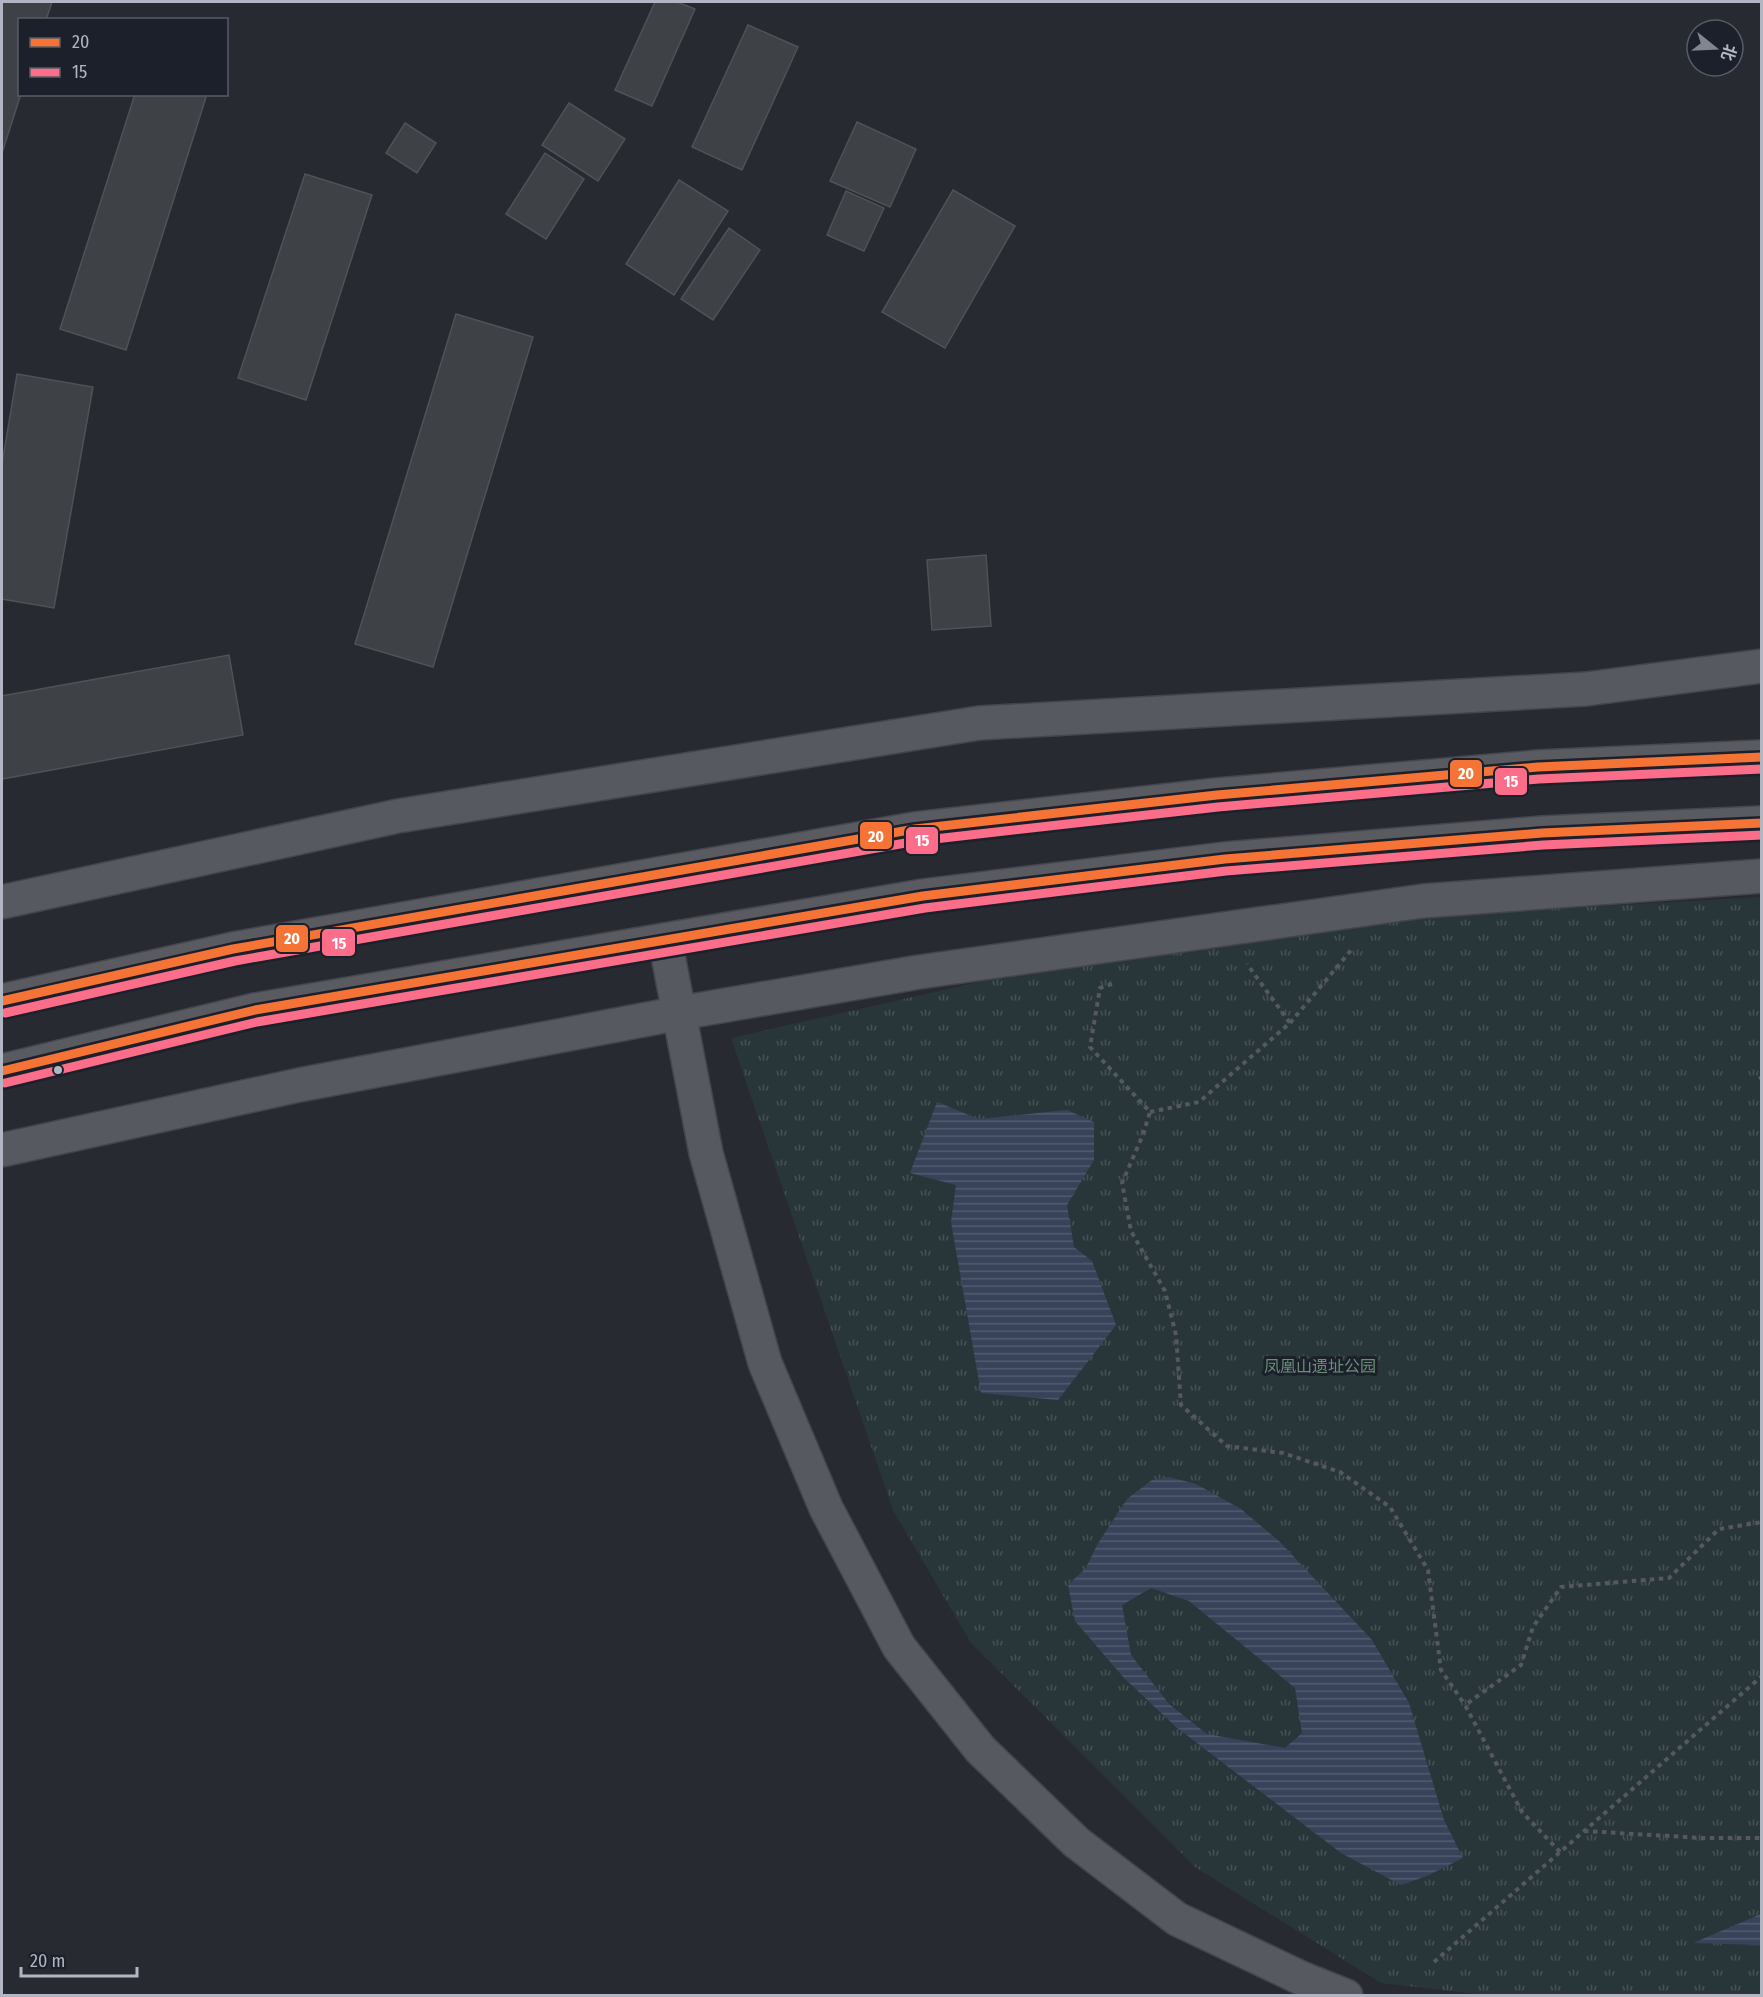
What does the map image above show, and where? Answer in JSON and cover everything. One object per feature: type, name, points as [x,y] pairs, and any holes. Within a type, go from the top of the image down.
[{"type":"main road","points":[[2,1001],[233,949],[915,829],[1217,795],[1538,767],[1761,757]]},
{"type":"main road","points":[[2,1071],[255,1010],[923,896],[1225,859],[1542,833],[1761,823]]},
{"type":"street","points":[[2,902],[398,816],[978,723],[1586,689],[1761,666]]},
{"type":"street","points":[[2,1150],[300,1085],[680,1013],[919,972],[1424,901],[1761,876]]},
{"type":"street","points":[[665,940],[706,1153],[765,1363],[826,1508],[899,1647],[980,1749],[1085,1849],[1177,1919],[1301,1978],[1346,1995]]},
{"type":"path","points":[[1150,1112],[1199,1102],[1290,1023],[1389,905]]},
{"type":"path","points":[[1243,959],[1290,1023]]},
{"type":"path","points":[[1122,980],[1100,988],[1090,1047],[1150,1112]]},
{"type":"path","points":[[1150,1112],[1122,1183],[1131,1231],[1165,1291],[1176,1335],[1180,1405],[1227,1446],[1283,1453],[1340,1472],[1390,1507],[1428,1570],[1441,1671],[1465,1705],[1522,1812],[1560,1852]]},
{"type":"path","points":[[1465,1705],[1521,1665],[1533,1627],[1561,1587],[1669,1578],[1719,1529],[1761,1521]]},
{"type":"path","points":[[1434,1962],[1761,1676]]},
{"type":"path","points":[[1584,1831],[1702,1838],[1761,1838]]},
{"type":"green space","name":"凤凰山遗址公园","points":[[1761,897],[1761,1995],[1495,1996],[1381,1983],[1195,1867],[971,1643],[893,1510],[731,1038],[1219,928]]},
{"type":"water","points":[[937,1102],[979,1119],[1067,1110],[1094,1122],[1094,1160],[1067,1205],[1074,1247],[1092,1261],[1116,1325],[1058,1400],[981,1393],[951,1222],[956,1185],[910,1173]]},
{"type":"water","points":[[1169,1477],[1196,1484],[1241,1509],[1280,1542],[1372,1640],[1409,1703],[1444,1820],[1463,1858],[1427,1876],[1401,1885],[1341,1853],[1176,1727],[1124,1678],[1075,1621],[1068,1585],[1086,1568],[1097,1545],[1127,1499],[1152,1480]],"holes":[[[1151,1588],[1189,1601],[1295,1688],[1302,1733],[1285,1748],[1207,1734],[1169,1704],[1131,1655],[1122,1605]]]},
{"type":"water","points":[[1761,1914],[1761,1945],[1693,1943]]},
{"type":"building","points":[[2,2],[52,2],[47,18],[18,18],[18,96],[20,96],[2,153]]},
{"type":"building","points":[[655,2],[677,2],[695,9],[652,106],[615,90]]},
{"type":"building","points":[[748,25],[798,47],[742,170],[692,147]]},
{"type":"building","points":[[134,96],[206,96],[126,350],[60,329]]},
{"type":"building","points":[[569,103],[625,139],[598,181],[542,145]]},
{"type":"building","points":[[857,122],[916,149],[890,207],[830,181]]},
{"type":"building","points":[[405,123],[436,143],[417,173],[386,153]]},
{"type":"building","points":[[545,153],[584,179],[546,239],[506,214]]},
{"type":"building","points":[[305,174],[372,195],[306,400],[238,378]]},
{"type":"building","points":[[679,180],[728,211],[674,295],[626,264]]},
{"type":"building","points":[[953,190],[1015,226],[945,348],[882,312]]},
{"type":"building","points":[[846,191],[884,208],[864,251],[827,235]]},
{"type":"building","points":[[729,228],[760,250],[713,320],[681,299]]},
{"type":"building","points":[[456,314],[533,337],[433,667],[355,644]]},
{"type":"building","points":[[17,374],[93,387],[54,608],[2,599],[2,464]]},
{"type":"building","points":[[986,555],[991,626],[932,630],[927,560]]},
{"type":"building","points":[[229,655],[243,735],[2,779],[2,696]]},
{"type":"transit line","name":"20","points":[[2,1001],[233,949],[915,829],[1217,795],[1538,767],[1762,757]]},
{"type":"transit line","name":"15","points":[[5,1013],[235,961],[917,841],[1218,807],[1539,779],[1762,769]]},
{"type":"transit line","name":"20","points":[[2,1071],[255,1010],[923,896],[1225,859],[1542,833],[1762,823]]},
{"type":"transit line","name":"15","points":[[5,1083],[257,1022],[925,908],[1226,871],[1543,845],[1762,835]]}]
